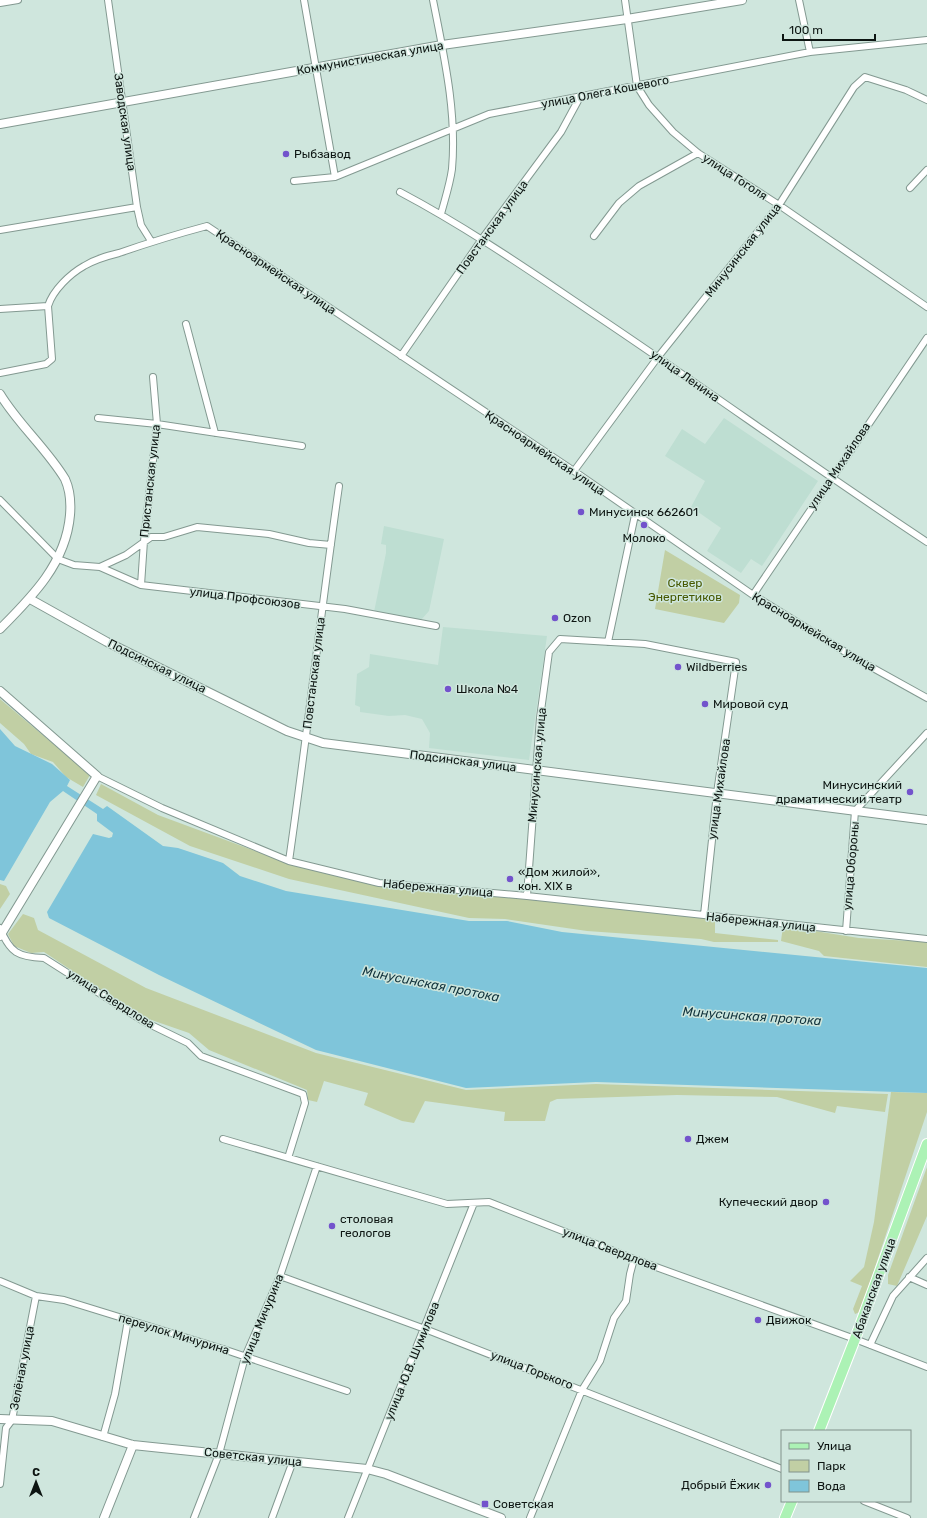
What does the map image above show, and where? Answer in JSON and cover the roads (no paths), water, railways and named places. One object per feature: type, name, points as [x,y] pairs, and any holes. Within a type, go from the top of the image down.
[{"type":"main road","name":"Абаканская улица","points":[[819,1430],[855,1339],[927,1144]]},
{"type":"main road","points":[[785,1518],[792,1502]]},
{"type":"street","points":[[0,3],[18,0]]},
{"type":"street","name":"Заводская улица","points":[[108,0],[137,207],[141,225],[151,241]]},
{"type":"street","points":[[304,0],[335,177]]},
{"type":"street","points":[[434,0],[450,90],[452,129],[452,170],[441,214]]},
{"type":"street","points":[[625,0],[637,86]]},
{"type":"street","name":"Коммунистическая улица","points":[[0,124],[442,45],[627,19],[742,0]]},
{"type":"street","points":[[799,0],[810,52]]},
{"type":"street","name":"улица Олега Кошевого","points":[[294,181],[335,177],[489,114],[810,52],[927,40]]},
{"type":"street","name":"Минусинская улица","points":[[574,471],[658,357],[779,205],[854,87],[865,77],[906,90],[927,100]]},
{"type":"street","name":"улица Гоголя","points":[[637,86],[649,105],[673,132],[698,153],[779,205],[927,306]]},
{"type":"street","name":"Повстанская улица","points":[[401,356],[482,239],[560,132],[580,97]]},
{"type":"street","points":[[594,236],[619,203],[639,186],[698,153]]},
{"type":"street","points":[[910,188],[927,170]]},
{"type":"street","name":"улица Ленина","points":[[400,192],[441,214],[482,239],[658,357],[831,478],[927,542]]},
{"type":"street","points":[[0,230],[137,207]]},
{"type":"street","name":"Красноармейская улица","points":[[151,241],[207,226],[574,471],[635,515],[753,595],[855,658],[927,698]]},
{"type":"street","points":[[0,373],[46,364],[52,359],[48,306],[49,301],[65,281],[85,265],[151,241]]},
{"type":"street","points":[[0,309],[48,306]]},
{"type":"street","points":[[186,324],[215,432]]},
{"type":"street","name":"улица Михайлова","points":[[753,595],[927,338]]},
{"type":"street","name":"Пристанская улица","points":[[141,585],[144,541],[157,424],[153,377]]},
{"type":"street","points":[[0,394],[65,480],[71,502],[69,532],[58,559],[30,599],[0,629]]},
{"type":"street","points":[[98,418],[157,424],[302,446]]},
{"type":"street","name":"Повстанская улица","points":[[289,861],[307,738],[322,606],[339,486]]},
{"type":"street","points":[[0,500],[22,520],[58,559]]},
{"type":"street","points":[[608,642],[635,515]]},
{"type":"street","points":[[100,567],[126,555],[150,537],[164,536],[197,527],[269,534],[309,543],[330,545]]},
{"type":"street","name":"улица Профсоюзов","points":[[58,559],[74,565],[100,567],[141,585],[322,606],[436,626]]},
{"type":"street","name":"Подсинская улица","points":[[30,599],[107,642],[287,730],[323,743],[927,820]]},
{"type":"street","name":"Минусинская улица","points":[[527,896],[540,718],[549,652],[560,639],[608,642]]},
{"type":"street","name":"улица Михайлова","points":[[608,642],[645,644],[736,662],[717,793],[704,916]]},
{"type":"street","name":"Набережная улица","points":[[0,691],[97,776],[162,808],[289,861],[380,883],[527,896],[846,932],[927,939]]},
{"type":"street","name":"улица Обороны","points":[[846,932],[855,811],[927,733]]},
{"type":"street","points":[[1,932],[10,920],[97,776]]},
{"type":"street","name":"улица Свердлова","points":[[1,932],[8,947],[26,958],[44,958],[143,1020],[188,1043],[201,1056],[303,1094],[305,1103],[288,1158]]},
{"type":"street","name":"улица Свердлова","points":[[222,1139],[447,1204],[489,1202],[634,1259],[855,1339],[927,1367]]},
{"type":"street","name":"улица Мичурина","points":[[194,1518],[219,1454],[245,1357],[280,1276],[317,1166]]},
{"type":"street","name":"улица Ю.В. Шумилова","points":[[348,1518],[425,1329],[474,1203]]},
{"type":"street","name":"Абаканская улица","points":[[870,1345],[893,1296],[927,1258]]},
{"type":"street","points":[[530,1518],[582,1390],[600,1361],[614,1318],[626,1301],[634,1259]]},
{"type":"street","name":"улица Горького","points":[[280,1276],[425,1329],[781,1469]]},
{"type":"street","points":[[909,1277],[927,1285]]},
{"type":"street","name":"переулок Мичурина","points":[[0,1281],[36,1296],[64,1300],[347,1391]]},
{"type":"street","name":"Зелёная улица","points":[[0,1484],[6,1428],[12,1420],[36,1296]]},
{"type":"street","points":[[103,1437],[115,1394],[128,1320]]},
{"type":"street","name":"Советская улица","points":[[0,1419],[52,1421],[134,1445],[367,1469],[386,1474],[501,1518]]},
{"type":"street","points":[[104,1518],[134,1445]]},
{"type":"street","points":[[272,1518],[293,1462]]},
{"type":"street","points":[[867,1502],[907,1518]]},
{"type":"water","name":"Минусинская протока","points":[[0,729],[15,746],[52,764],[70,780],[67,786],[103,809],[107,806],[163,846],[178,848],[223,863],[240,876],[286,891],[469,921],[507,921],[562,932],[927,968],[927,1093],[596,1082],[466,1088],[316,1050],[159,975],[49,918],[47,912],[93,834],[109,838],[112,837],[113,833],[97,821],[97,814],[63,791],[50,802],[4,881],[0,880]]},
{"type":"place","name":"Рыбзавод","points":[[286,154]]},
{"type":"place","name":"Минусинск 662601","points":[[581,512]]},
{"type":"place","name":"Молоко","points":[[644,525]]},
{"type":"place","name":"Ozon","points":[[555,618]]},
{"type":"place","name":"Wildberries","points":[[678,667]]},
{"type":"place","name":"Школа №4","points":[[448,689]]},
{"type":"place","name":"Мировой суд","points":[[705,704]]},
{"type":"place","name":"Минусинский драматический театр","points":[[910,792]]},
{"type":"place","name":"«Дом жилой», кон. ХIХ в","points":[[510,879]]},
{"type":"place","name":"Джем","points":[[688,1139]]},
{"type":"place","name":"Купеческий двор","points":[[826,1202]]},
{"type":"place","name":"столовая геологов","points":[[332,1226]]},
{"type":"place","name":"Движок","points":[[758,1320]]},
{"type":"place","name":"Добрый Ёжик","points":[[768,1485]]},
{"type":"place","name":"Советская","points":[[485,1504]]},
{"type":"park label","name":"Сквер Энергетиков","points":[[685,590]]}]
